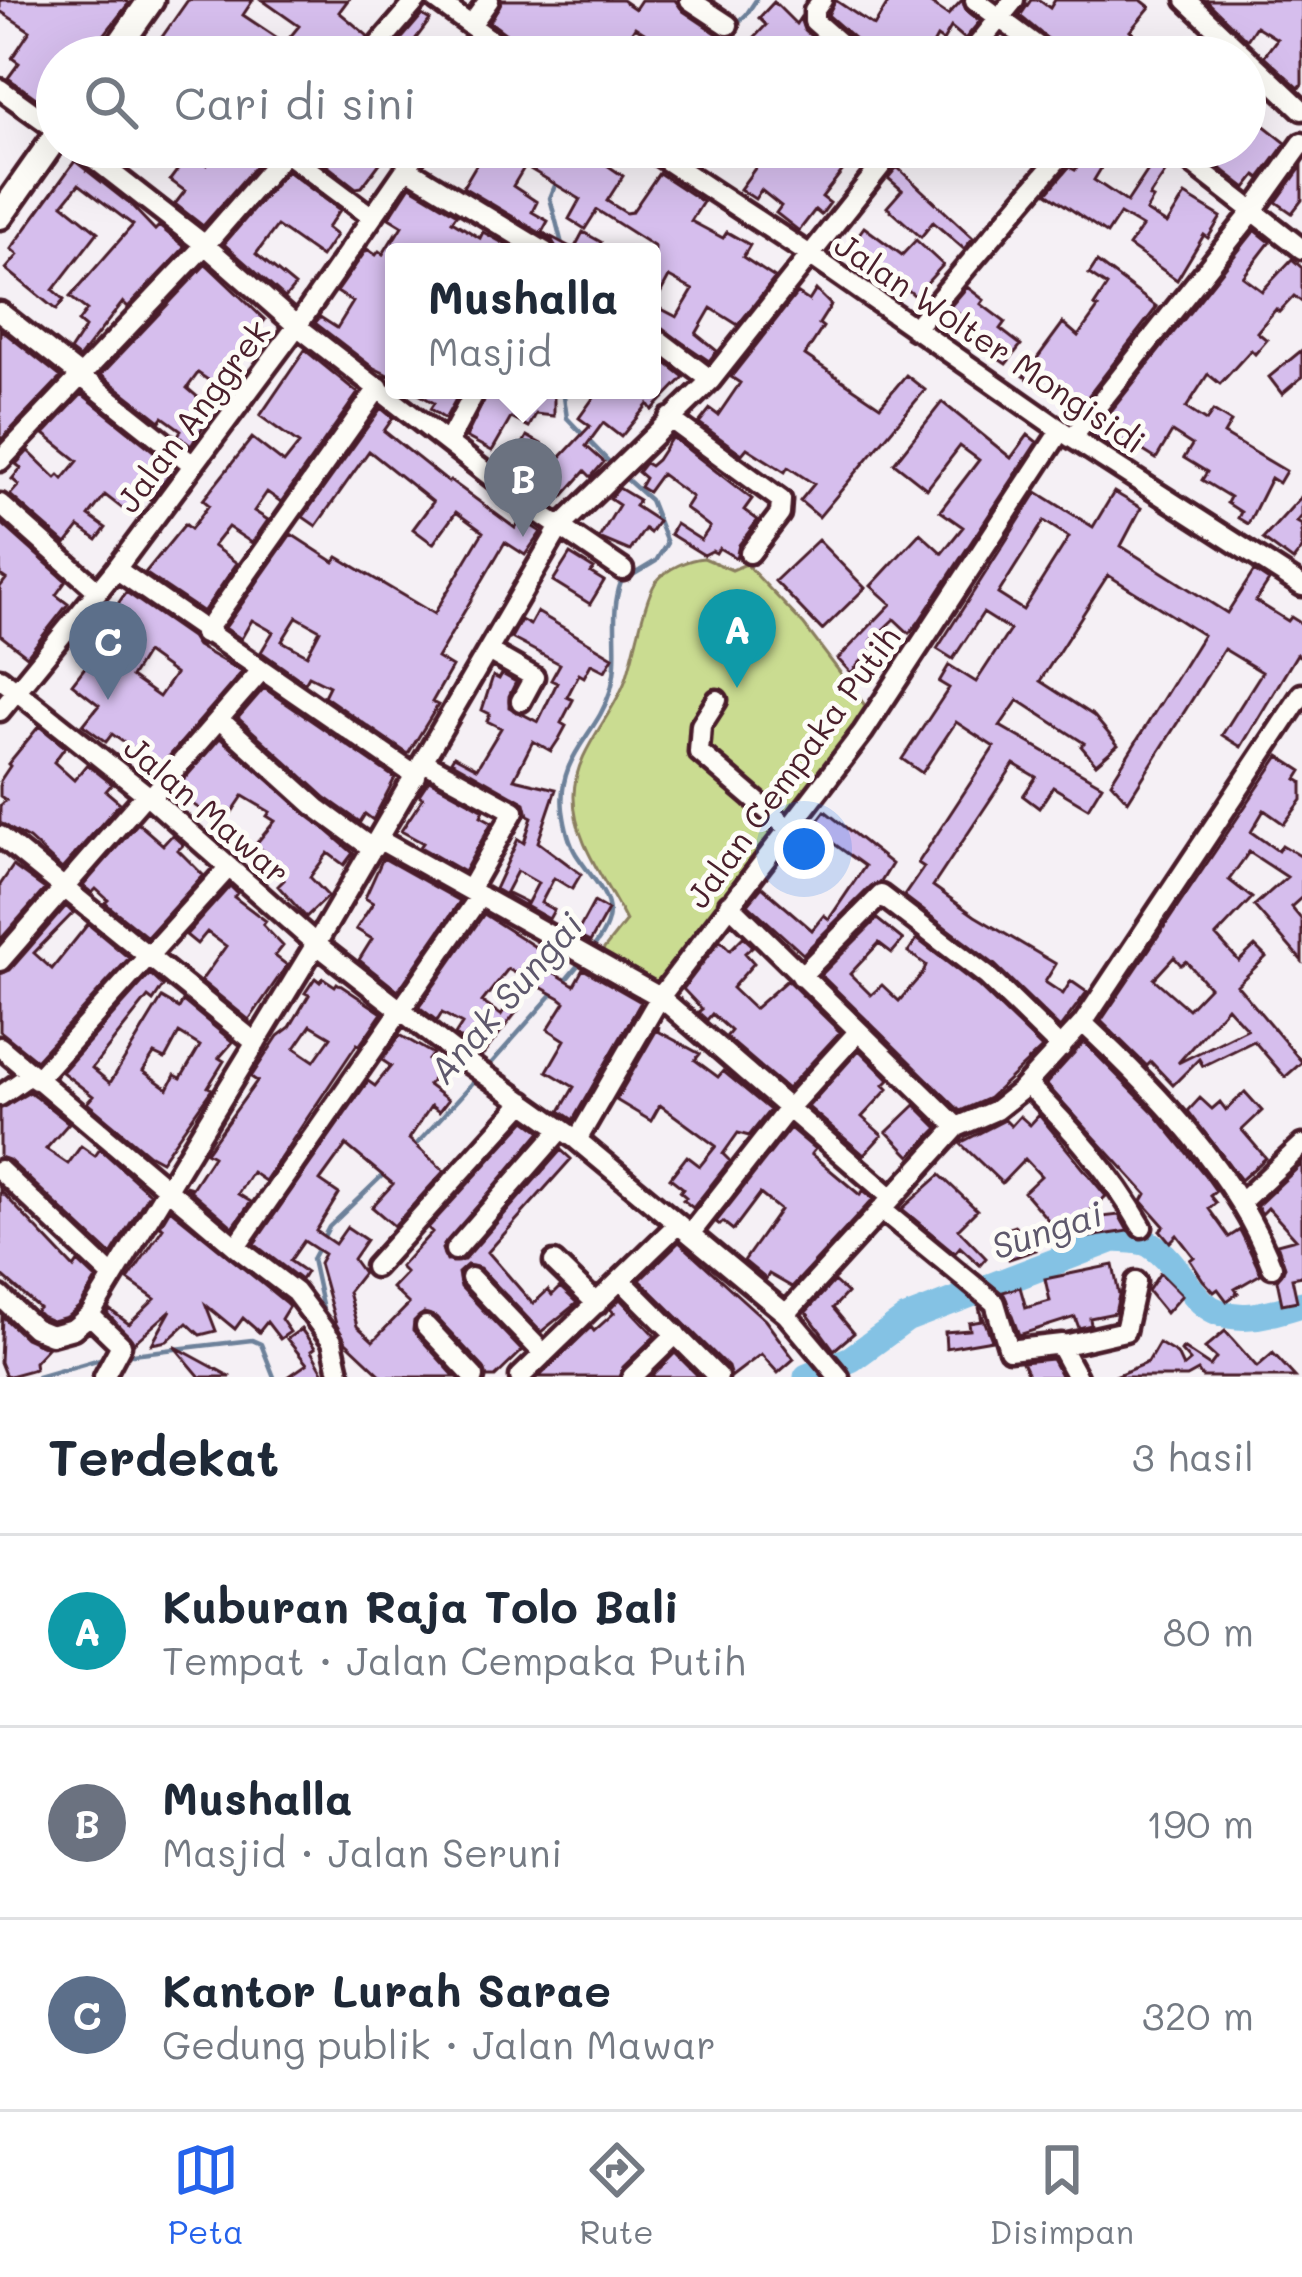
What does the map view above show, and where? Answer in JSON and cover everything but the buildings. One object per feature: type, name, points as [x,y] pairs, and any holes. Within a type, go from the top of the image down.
[{"type":"main road","points":[[126,36],[151,0]]},
{"type":"main road","points":[[0,216],[36,164]]},
{"type":"street","points":[[386,36],[417,0]]},
{"type":"street","points":[[436,0],[478,36]]},
{"type":"street","points":[[471,26],[488,0]]},
{"type":"street","points":[[690,0],[728,25]]},
{"type":"street","points":[[823,0],[814,11],[814,21],[831,36]]},
{"type":"street","points":[[975,0],[1024,36]]},
{"type":"street","points":[[984,36],[1014,0]]},
{"type":"street","points":[[1186,0],[1224,36]]},
{"type":"street","points":[[1266,76],[1302,110]]},
{"type":"street","points":[[0,88],[36,116]]},
{"type":"street","name":"Jalan Cempaka Putih","points":[[455,1250],[569,1134],[660,998],[863,732],[1066,434],[1254,210],[1302,143]]},
{"type":"street","points":[[106,168],[205,245],[297,326],[385,392]]},
{"type":"street","points":[[0,461],[272,168]]},
{"type":"street","points":[[311,168],[372,217]]},
{"type":"street","points":[[406,168],[530,243]]},
{"type":"street","name":"Jalan Anggrek","points":[[0,711],[8,685],[116,569],[297,326],[406,168]]},
{"type":"street","name":"Jalan Wolter Mongisidi","points":[[678,168],[1066,434],[1302,586]]},
{"type":"street","points":[[0,1296],[34,1328],[51,1335],[91,1315],[316,944],[560,526],[711,380],[879,168]]},
{"type":"street","points":[[914,329],[1050,168]]},
{"type":"street","points":[[1199,168],[1302,249]]},
{"type":"street","points":[[0,312],[193,465]]},
{"type":"street","points":[[661,342],[711,380]]},
{"type":"street","points":[[204,634],[379,387]]},
{"type":"street","points":[[394,399],[623,570]]},
{"type":"street","points":[[448,442],[471,399]]},
{"type":"street","points":[[670,418],[781,500],[780,514],[750,553]]},
{"type":"street","points":[[0,504],[98,591]]},
{"type":"street","points":[[116,569],[260,672],[420,769],[514,811],[475,893],[400,1011],[236,1247]]},
{"type":"street","points":[[488,651],[534,677],[520,701]]},
{"type":"street","points":[[0,961],[260,672]]},
{"type":"street","name":"Jalan Mawar","points":[[8,685],[148,796],[316,944],[471,1065],[569,1134],[684,1229],[786,1315],[839,1377]]},
{"type":"street","points":[[786,1315],[957,1127],[996,1110],[1027,1084],[1083,1022],[1302,694]]},
{"type":"street","points":[[717,700],[701,725],[699,752],[789,830]]},
{"type":"street","points":[[219,719],[317,808],[660,998],[995,1303],[1009,1350],[1125,1331],[1136,1282]]},
{"type":"street","points":[[0,836],[256,1043]]},
{"type":"street","points":[[0,1096],[33,1078],[229,867]]},
{"type":"street","points":[[801,976],[881,895],[987,976],[1061,1048]]},
{"type":"street","points":[[730,904],[957,1127]]},
{"type":"street","points":[[1083,1022],[1158,1093],[1240,1203],[1272,1267]]},
{"type":"street","points":[[520,1377],[621,1280],[684,1229],[857,1033]]},
{"type":"street","points":[[0,1047],[295,1292],[332,1341],[340,1377]]},
{"type":"street","points":[[1027,1084],[1074,1132],[1120,1190],[1142,1227]]},
{"type":"street","points":[[375,1267],[524,1102]]},
{"type":"street","points":[[1240,1203],[1302,1145]]},
{"type":"street","points":[[0,1170],[113,1277]]},
{"type":"street","points":[[554,1262],[597,1304]]},
{"type":"street","points":[[472,1278],[544,1354]]},
{"type":"street","points":[[621,1280],[718,1377]]},
{"type":"street","points":[[91,1315],[119,1339],[112,1364]]},
{"type":"street","points":[[426,1325],[474,1377]]},
{"type":"street","points":[[632,1377],[676,1334]]},
{"type":"street","points":[[1062,1344],[1077,1377]]},
{"type":"green space","points":[[704,558],[732,570],[746,564],[804,625],[867,708],[656,985],[600,954],[626,921],[585,845],[574,795],[587,749],[626,679],[656,582],[678,566]]},
{"type":"waterway","name":"Anak Sungai","points":[[724,36],[756,0]]},
{"type":"waterway","name":"Anak Sungai","points":[[556,183],[550,198],[562,243]]},
{"type":"waterway","name":"Anak Sungai","points":[[564,399],[567,418],[614,467]]},
{"type":"waterway","name":"Anak Sungai","points":[[591,950],[608,922],[609,910],[571,844],[563,791],[572,760],[610,692],[621,582],[656,561],[667,543],[650,500],[622,475]]},
{"type":"waterway","name":"Anak Sungai","points":[[564,982],[584,958]]},
{"type":"waterway","name":"Anak Sungai","points":[[488,1067],[556,990]]},
{"type":"waterway","name":"Anak Sungai","points":[[415,1146],[480,1075]]},
{"type":"waterway","name":"Anak Sungai","points":[[325,1319],[312,1259],[329,1227],[384,1174]]},
{"type":"waterway","name":"Sungai","points":[[807,1377],[851,1359],[906,1319],[1114,1239],[1151,1245],[1213,1310],[1251,1316],[1302,1304]]},
{"type":"waterway","name":"Anak Sungai","points":[[124,1355],[252,1340],[261,1344],[274,1377]]},
{"type":"waterway","name":"Anak Sungai","points":[[341,1344],[353,1377]]},
{"type":"waterway","name":"Anak Sungai","points":[[38,1377],[107,1357]]},
{"type":"place","name":"Mushalla","points":[[523,537]]},
{"type":"place","name":"Kuburan Raja Tolo Bali","points":[[737,688]]},
{"type":"place","name":"Kantor Lurah Sarae","points":[[108,700]]}]
